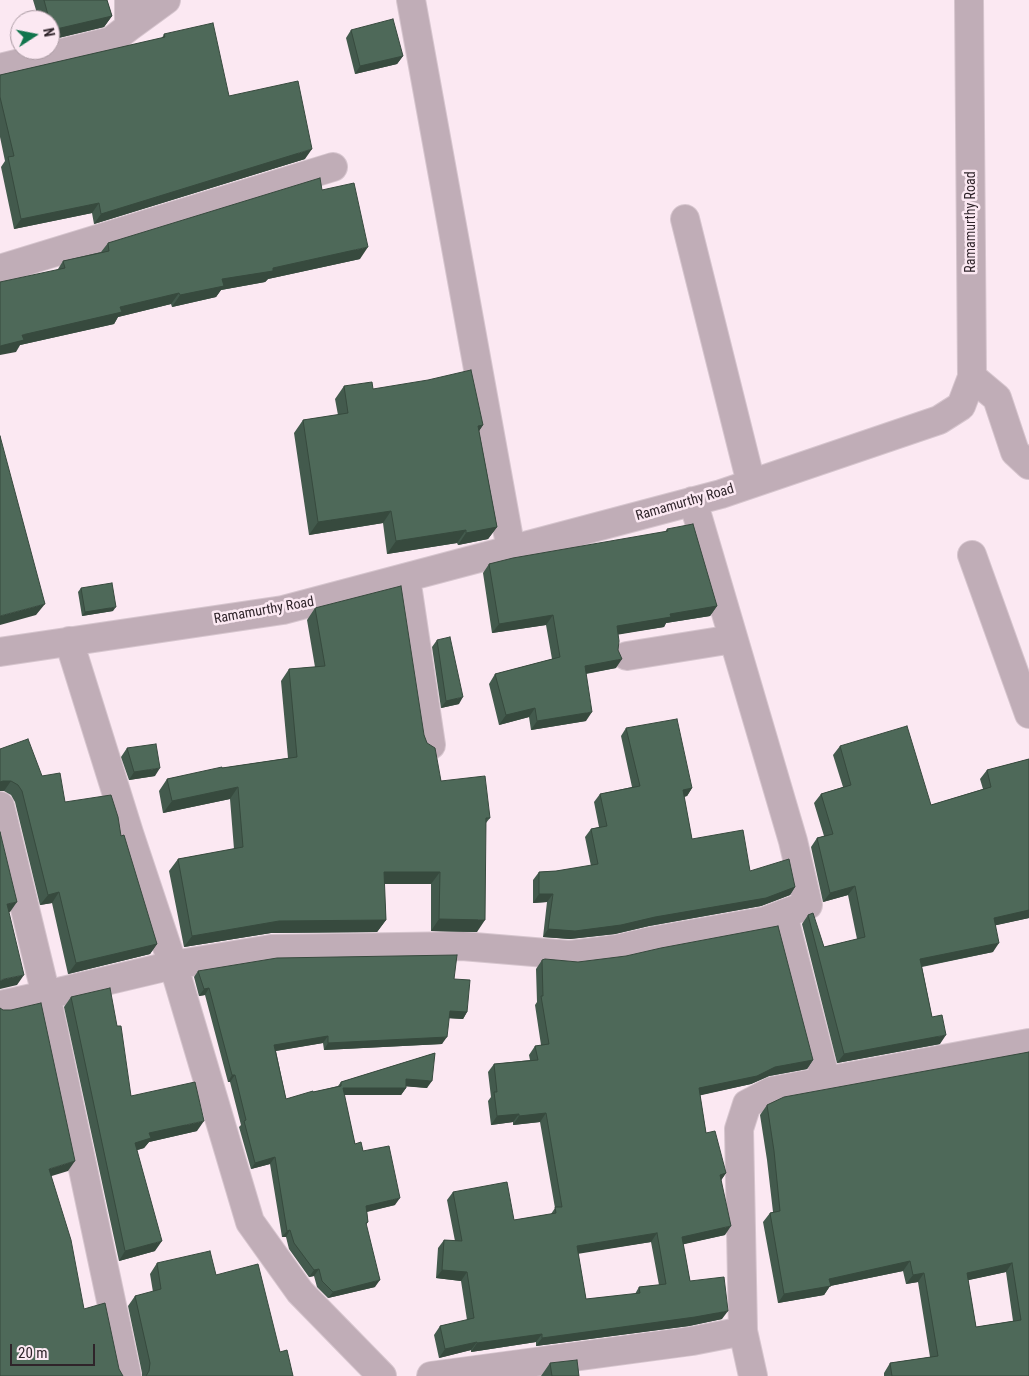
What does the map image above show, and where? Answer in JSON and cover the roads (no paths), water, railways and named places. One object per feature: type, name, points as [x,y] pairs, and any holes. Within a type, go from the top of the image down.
[{"type":"street","points":[[129,0],[130,27]]},
{"type":"street","points":[[0,68],[111,41],[166,0]]},
{"type":"street","points":[[411,0],[510,550]]},
{"type":"street","name":"Ramamurthy Road","points":[[0,652],[283,610],[693,501],[939,420],[961,406],[972,377],[969,0]]},
{"type":"street","points":[[1,264],[333,167]]},
{"type":"street","points":[[685,219],[751,483]]},
{"type":"street","points":[[972,377],[997,398],[1015,452],[1029,465]]},
{"type":"street","points":[[0,1005],[173,965],[271,949],[462,946],[570,955],[618,949],[765,921],[808,905],[793,841],[693,501]]},
{"type":"street","points":[[972,555],[1029,714]]},
{"type":"street","points":[[406,578],[430,745]]},
{"type":"street","points":[[627,656],[733,639]]},
{"type":"street","points":[[69,641],[129,833],[173,965],[250,1222],[300,1292],[382,1376]]},
{"type":"street","points":[[0,806],[46,995],[128,1376]]},
{"type":"street","points":[[783,914],[826,1081]]},
{"type":"street","points":[[753,1376],[743,1331],[739,1129],[747,1104],[772,1091],[1029,1043]]},
{"type":"street","points":[[431,1376],[692,1341],[743,1331]]}]
